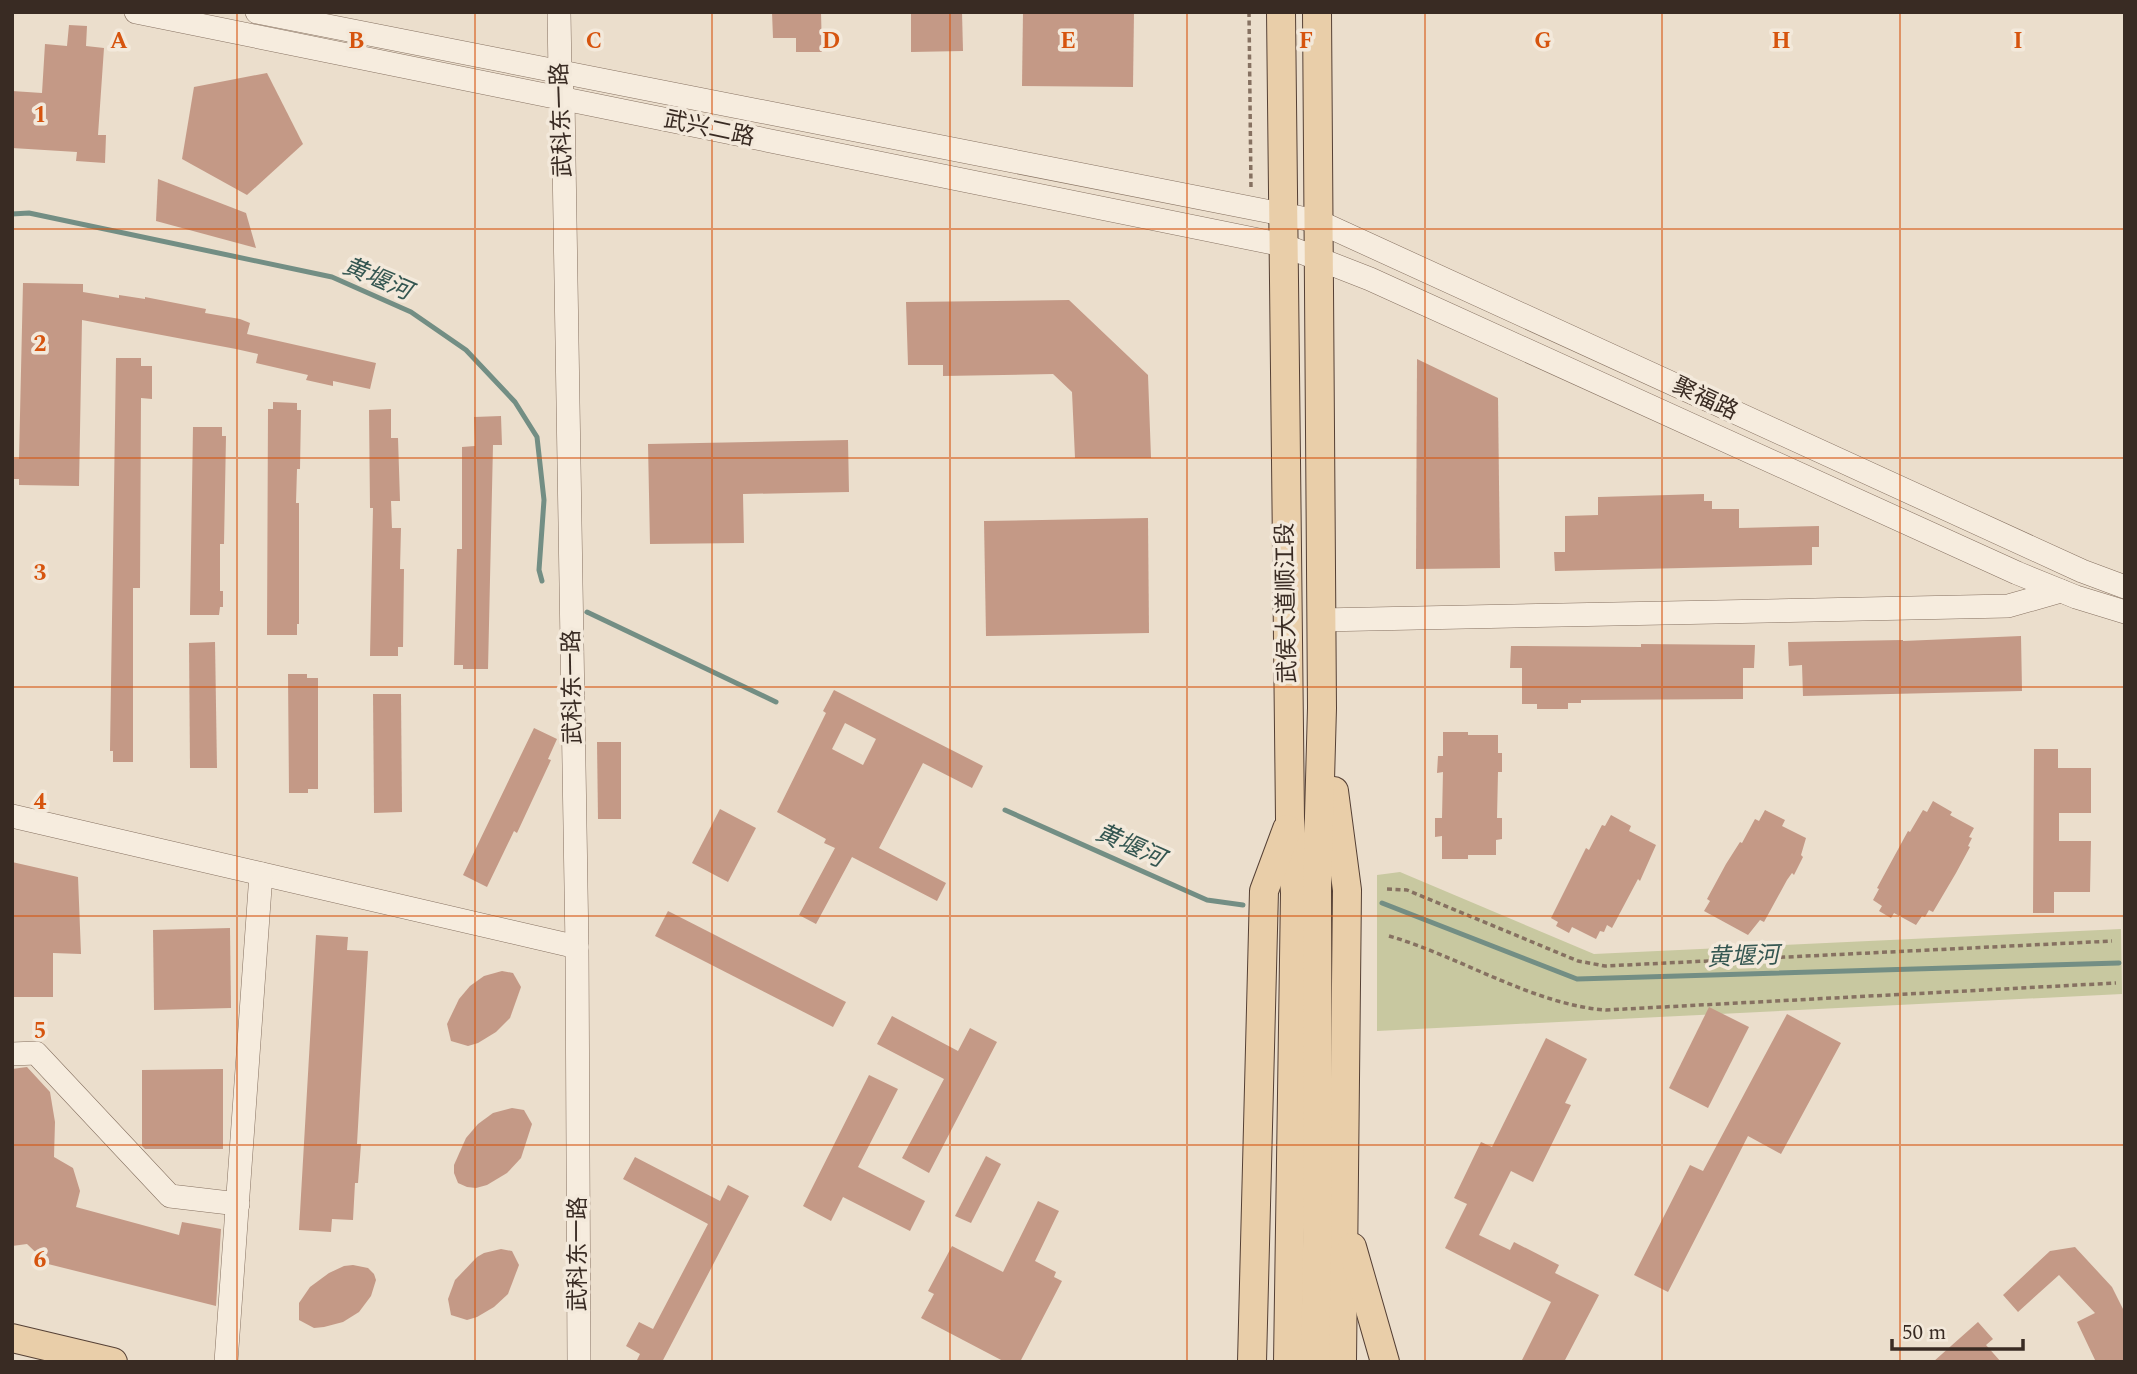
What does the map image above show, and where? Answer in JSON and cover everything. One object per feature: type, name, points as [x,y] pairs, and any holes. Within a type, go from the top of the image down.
[{"type":"main road","points":[[1281,16],[1317,14]]},
{"type":"main road","name":"武侯大道顺江段","points":[[1305,1193],[1322,708],[1317,14]]},
{"type":"main road","name":"武侯大道顺江段","points":[[1281,16],[1290,820],[1305,1193]]},
{"type":"main road","points":[[1322,708],[1347,890],[1342,1362]]},
{"type":"main road","points":[[1252,1362],[1264,891],[1290,820]]},
{"type":"main road","points":[[1288,1362],[1305,1193]]},
{"type":"main road","points":[[1305,1193],[1315,1362]]},
{"type":"main road","points":[[1345,1220],[1385,1362]]},
{"type":"main road","points":[[12,1338],[113,1362]]},
{"type":"street","name":"武兴二路","points":[[136,12],[1283,245],[1317,257],[2061,591],[2125,611]]},
{"type":"street","name":"聚福路","points":[[257,12],[560,74],[1317,221],[2082,572],[2125,587]]},
{"type":"street","name":"武科东一路","points":[[559,12],[560,74],[564,99],[577,947],[579,1362]]},
{"type":"street","points":[[1321,620],[2008,606],[2061,591]]},
{"type":"street","points":[[12,816],[577,947]]},
{"type":"street","points":[[226,1362],[261,874]]},
{"type":"street","points":[[12,1054],[36,1053],[170,1196],[238,1204]]},
{"type":"path","points":[[1249,12],[1251,208]]},
{"type":"path","points":[[1387,888],[1407,890],[1578,961],[1605,966],[2112,941]]},
{"type":"path","points":[[1388,936],[1417,944],[1553,1000],[1580,1008],[1606,1010],[2116,983]]},
{"type":"green space","points":[[1400,872],[1594,954],[2121,929],[2122,994],[1377,1031],[1377,875]]},
{"type":"building","points":[[772,12],[821,12],[822,52],[796,52],[796,38],[773,38]]},
{"type":"building","points":[[911,12],[962,12],[963,51],[911,52]]},
{"type":"building","points":[[1023,12],[1134,12],[1133,87],[1022,86]]},
{"type":"building","points":[[69,25],[87,26],[86,46],[104,48],[98,135],[106,135],[105,163],[76,161],[77,152],[12,148],[12,91],[42,93],[45,44],[67,46]]},
{"type":"building","points":[[267,73],[303,144],[247,195],[182,159],[194,87]]},
{"type":"building","points":[[158,179],[246,213],[256,248],[156,221]]},
{"type":"building","points":[[23,283],[83,284],[83,292],[119,298],[119,295],[145,297],[240,319],[250,323],[247,334],[376,363],[370,389],[333,381],[333,386],[306,380],[308,375],[256,363],[258,354],[82,320],[79,486],[19,485],[19,479],[12,479],[12,459],[19,459]]},
{"type":"building","points":[[1069,300],[1148,375],[1151,458],[1075,458],[1072,392],[1053,374],[943,376],[943,365],[908,365],[906,302]]},
{"type":"building","points":[[116,358],[141,358],[141,366],[152,366],[152,399],[141,398],[140,588],[133,588],[133,762],[113,762],[113,751],[110,751]]},
{"type":"building","points":[[1417,359],[1498,398],[1500,568],[1416,569]]},
{"type":"building","points":[[273,402],[297,403],[297,410],[301,410],[300,469],[297,469],[296,503],[299,503],[297,635],[267,635],[268,409],[273,409]]},
{"type":"building","points":[[391,409],[391,438],[398,438],[400,501],[391,501],[392,528],[401,528],[400,569],[404,569],[403,647],[398,647],[398,656],[370,656],[373,508],[370,508],[369,410]]},
{"type":"building","points":[[501,416],[502,445],[493,445],[488,669],[463,669],[463,665],[454,665],[457,549],[462,549],[462,447],[475,446],[474,417]]},
{"type":"building","points":[[193,427],[222,427],[222,436],[226,436],[224,544],[220,544],[220,591],[223,591],[223,607],[220,607],[219,615],[190,615]]},
{"type":"building","points":[[848,440],[849,492],[743,494],[744,543],[650,544],[648,444]]},
{"type":"building","points":[[1704,494],[1704,501],[1712,501],[1712,509],[1739,509],[1739,528],[1819,526],[1819,547],[1812,547],[1812,565],[1555,571],[1554,552],[1565,552],[1565,516],[1598,515],[1598,497]]},
{"type":"building","points":[[1148,518],[1149,633],[986,636],[984,521]]},
{"type":"building","points":[[2021,636],[2022,691],[1803,696],[1802,665],[1789,666],[1788,642]]},
{"type":"building","points":[[215,642],[217,768],[190,768],[189,643]]},
{"type":"building","points":[[1641,644],[1755,645],[1754,668],[1743,668],[1743,699],[1581,700],[1581,703],[1568,703],[1568,709],[1537,709],[1537,704],[1522,704],[1522,668],[1510,668],[1511,646],[1641,647]]},
{"type":"building","points":[[288,674],[307,674],[307,678],[318,678],[318,789],[308,789],[308,793],[289,793]]},
{"type":"building","points":[[834,690],[983,766],[972,788],[923,763],[879,848],[946,883],[937,901],[852,857],[816,924],[799,915],[835,848],[824,843],[826,839],[777,812],[826,713],[823,711]],"holes":[[[845,723],[876,739],[863,765],[832,749]]]},
{"type":"building","points":[[373,694],[401,694],[402,812],[374,813]]},
{"type":"building","points":[[534,728],[557,739],[548,759],[551,760],[517,833],[514,831],[487,887],[463,875]]},
{"type":"building","points":[[1443,732],[1498,735],[1502,772],[1498,772],[1497,818],[1502,818],[1502,839],[1496,840],[1496,855],[1442,859],[1442,836],[1435,837],[1435,818],[1442,818],[1443,772],[1437,773],[1438,756],[1443,756]]},
{"type":"building","points":[[597,742],[621,742],[621,819],[598,819]]},
{"type":"building","points":[[2034,749],[2058,749],[2058,768],[2091,768],[2091,813],[2059,813],[2059,841],[2091,841],[2090,892],[2054,892],[2054,913],[2033,913]]},
{"type":"building","points":[[1933,801],[1952,812],[1950,815],[1974,828],[1969,837],[1972,838],[1968,846],[1970,847],[1933,912],[1929,910],[1916,925],[1894,913],[1891,918],[1879,911],[1882,906],[1873,900],[1908,831],[1910,832],[1923,810],[1927,812]]},
{"type":"building","points":[[720,809],[756,828],[728,882],[692,863]]},
{"type":"building","points":[[1765,810],[1785,820],[1782,826],[1806,838],[1801,855],[1803,857],[1794,875],[1792,873],[1787,880],[1764,922],[1760,920],[1748,935],[1704,911],[1710,901],[1707,899],[1726,864],[1755,819],[1759,821]]},
{"type":"building","points":[[1611,815],[1631,826],[1629,831],[1656,845],[1640,881],[1638,879],[1612,928],[1607,925],[1596,939],[1572,927],[1569,933],[1556,926],[1558,922],[1551,918],[1586,848],[1589,850],[1602,825],[1605,826]]},
{"type":"building","points":[[12,862],[78,877],[81,954],[53,953],[53,997],[12,997]]},
{"type":"building","points":[[668,911],[846,1002],[833,1027],[655,936]]},
{"type":"building","points":[[230,928],[231,1008],[154,1010],[153,930]]},
{"type":"building","points":[[316,935],[348,937],[347,950],[368,951],[357,1144],[361,1144],[358,1183],[355,1183],[353,1220],[332,1219],[331,1232],[299,1230]]},
{"type":"building","points":[[502,971],[513,973],[521,987],[510,1018],[496,1032],[478,1043],[468,1046],[451,1041],[447,1024],[459,999],[470,986],[484,976]]},
{"type":"building","points":[[1709,1007],[1749,1027],[1708,1108],[1669,1088]]},
{"type":"building","points":[[1787,1014],[1841,1043],[1781,1154],[1748,1136],[1668,1292],[1634,1275],[1690,1165],[1703,1171]]},
{"type":"building","points":[[892,1016],[958,1051],[970,1028],[997,1042],[929,1173],[902,1158],[944,1079],[877,1044]]},
{"type":"building","points":[[1546,1038],[1587,1059],[1565,1103],[1571,1105],[1533,1182],[1511,1171],[1479,1235],[1510,1250],[1514,1242],[1559,1265],[1555,1273],[1599,1295],[1564,1362],[1521,1362],[1551,1302],[1445,1248],[1467,1204],[1454,1198],[1481,1142],[1492,1147]]},
{"type":"building","points":[[27,1067],[50,1092],[55,1122],[54,1157],[73,1168],[80,1191],[76,1207],[179,1235],[182,1222],[221,1229],[216,1306],[48,1264],[27,1244],[12,1246],[12,1069]]},
{"type":"building","points":[[223,1069],[223,1149],[145,1149],[142,1146],[142,1070]]},
{"type":"building","points":[[869,1075],[898,1089],[858,1167],[925,1201],[910,1231],[843,1197],[831,1221],[803,1206]]},
{"type":"building","points":[[512,1108],[524,1110],[532,1124],[521,1158],[507,1173],[487,1185],[476,1188],[458,1183],[454,1165],[466,1138],[478,1124],[493,1113]]},
{"type":"building","points":[[986,1156],[1001,1164],[971,1223],[955,1216]]},
{"type":"building","points":[[635,1157],[720,1201],[728,1185],[749,1196],[662,1362],[636,1362],[640,1354],[626,1346],[639,1322],[653,1329],[708,1224],[623,1179]]},
{"type":"building","points":[[1038,1201],[1059,1211],[1035,1261],[1056,1272],[1054,1277],[1062,1281],[1020,1362],[1005,1362],[921,1318],[934,1294],[928,1291],[952,1246],[1003,1272]]},
{"type":"building","points":[[2075,1247],[2112,1287],[2125,1313],[2125,1362],[2096,1362],[2077,1322],[2095,1313],[2059,1275],[2018,1312],[2003,1295],[2050,1251]]},
{"type":"building","points":[[501,1249],[512,1251],[519,1265],[508,1294],[477,1317],[467,1320],[451,1315],[448,1299],[455,1280],[477,1257]]},
{"type":"building","points":[[353,1265],[368,1268],[376,1280],[371,1296],[359,1312],[343,1322],[324,1327],[314,1328],[299,1320],[299,1303],[310,1287],[329,1273]]},
{"type":"building","points":[[1978,1322],[1993,1339],[1986,1345],[2001,1362],[1933,1362]]},
{"type":"waterway","name":"黄堰河","points":[[12,214],[29,213],[332,277],[411,312],[466,350],[515,402],[537,437],[544,500],[539,570],[542,581]]},
{"type":"waterway","name":"黄堰河","points":[[587,612],[776,702]]},
{"type":"waterway","name":"黄堰河","points":[[1005,810],[1207,900],[1243,905]]},
{"type":"waterway","name":"黄堰河","points":[[1382,903],[1577,979],[2119,963]]}]
